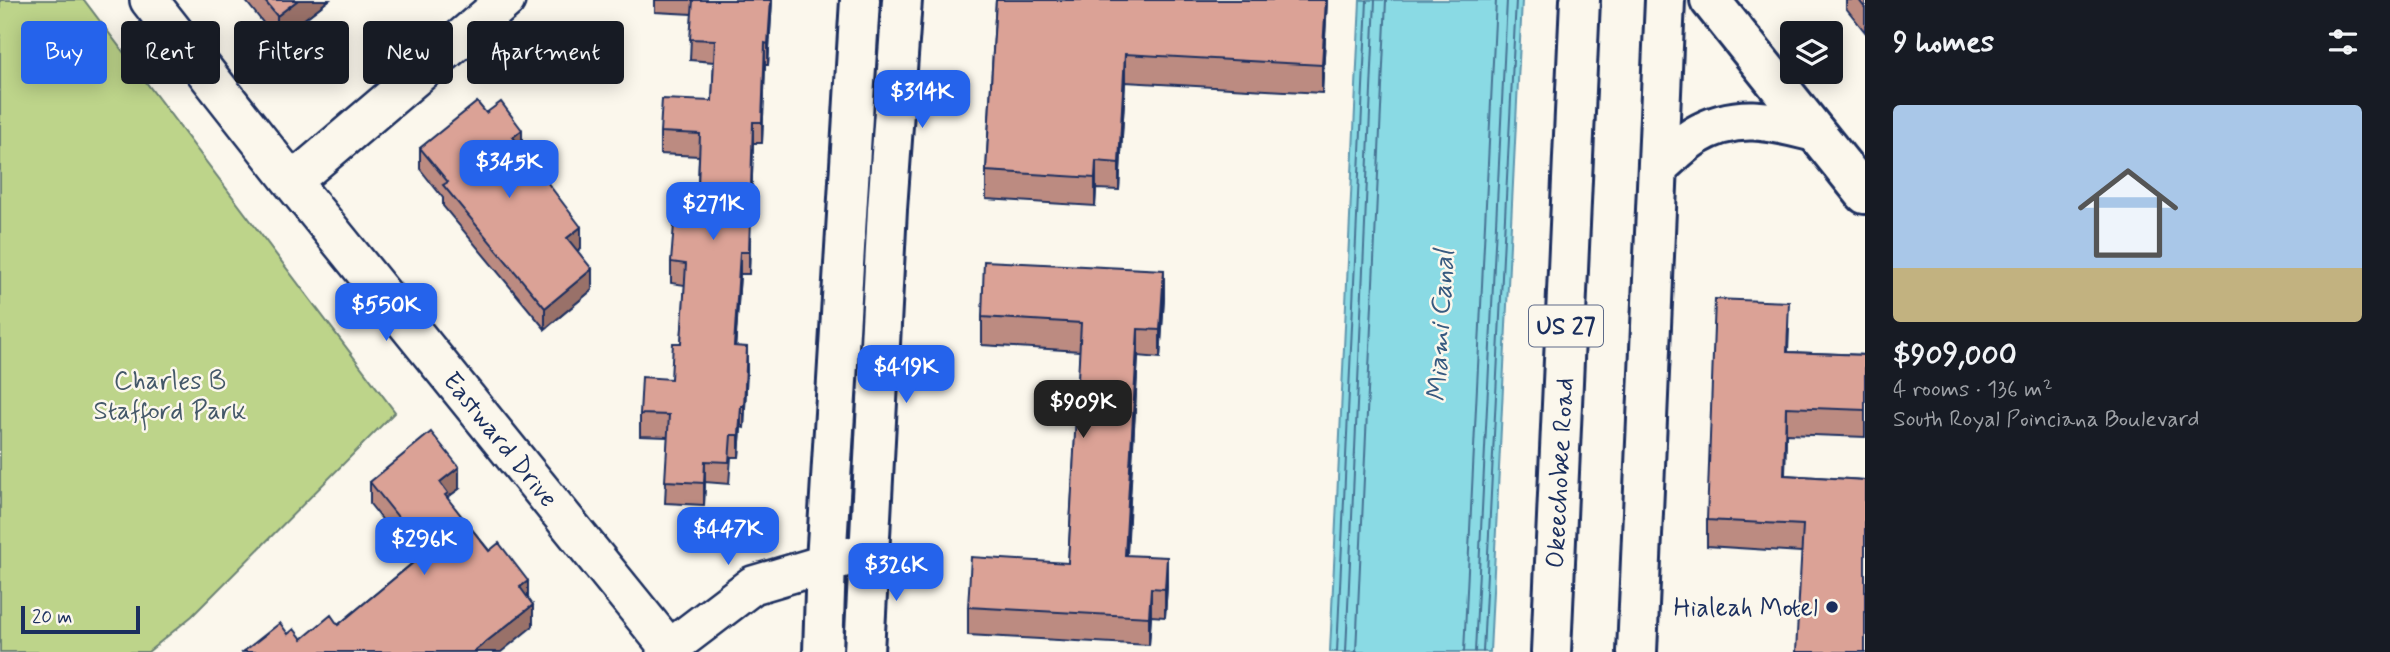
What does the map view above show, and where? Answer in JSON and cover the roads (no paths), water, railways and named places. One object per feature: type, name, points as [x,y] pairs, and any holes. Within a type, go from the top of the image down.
[{"type":"main road","points":[[824,652],[826,562],[860,0]]},
{"type":"main road","points":[[864,652],[887,209],[902,0]]},
{"type":"main road","name":"Okeechobee Road","points":[[1551,652],[1580,0]]},
{"type":"main road","points":[[1637,652],[1665,0]]},
{"type":"main road","points":[[1710,0],[1865,194]]},
{"type":"main road","points":[[1658,167],[1694,136],[1728,121],[1767,120],[1815,132]]},
{"type":"street","name":"Eastward Drive","points":[[149,0],[667,650]]},
{"type":"street","points":[[292,182],[506,0]]},
{"type":"street","points":[[667,650],[753,585],[868,551]]},
{"type":"water","name":"Miami Canal","points":[[1360,0],[1522,0],[1490,652],[1330,652]]},
{"type":"place","name":"Hialeah Motel","points":[[1832,607]]},
{"type":"park label","name":"Charles B Stafford Park","points":[[170,395]]}]
